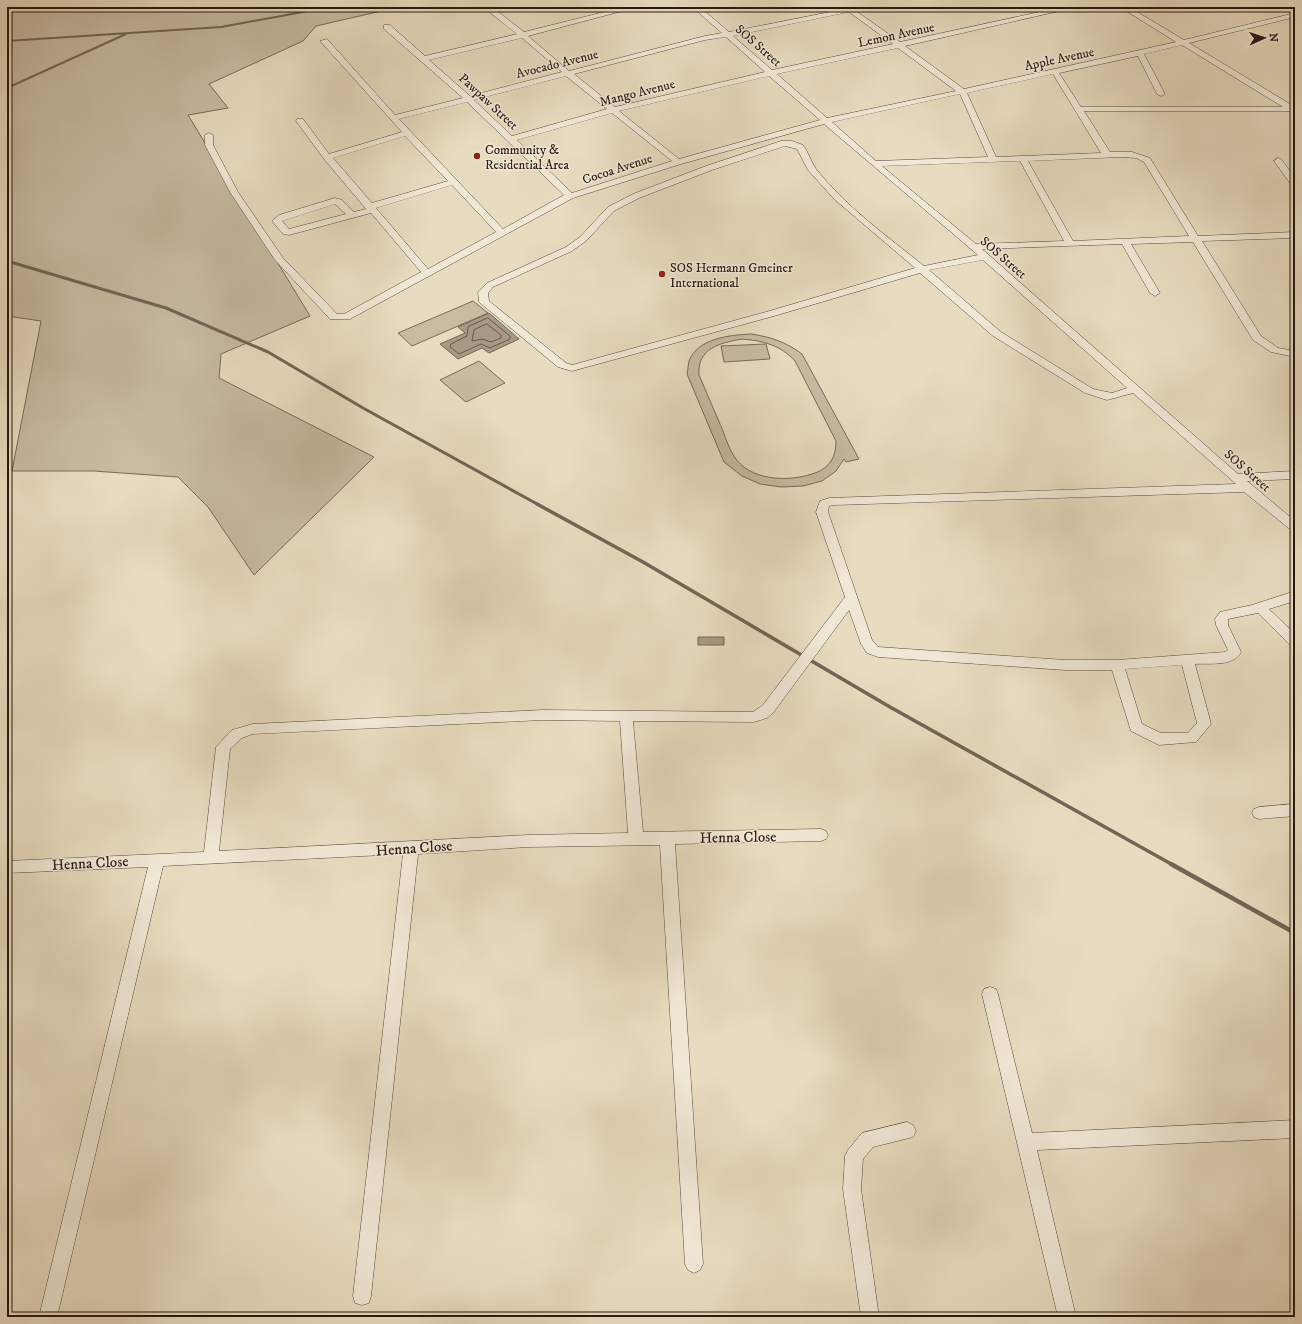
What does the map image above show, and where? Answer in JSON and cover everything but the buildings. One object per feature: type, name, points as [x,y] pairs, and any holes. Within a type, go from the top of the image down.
[{"type":"street","points":[[488,7],[678,162]]},
{"type":"street","points":[[424,59],[633,7]]},
{"type":"street","name":"SOS Street","points":[[696,7],[874,164],[974,247],[1246,488],[1295,527]]},
{"type":"street","name":"Avocado Avenue","points":[[394,118],[566,72],[705,38],[727,35],[849,8],[863,7]]},
{"type":"street","name":"Lemon Avenue","points":[[771,73],[1073,7]]},
{"type":"street","points":[[1124,7],[1295,109]]},
{"type":"street","points":[[849,8],[963,92],[993,159]]},
{"type":"street","name":"Apple Avenue","points":[[827,121],[1140,53],[1295,15]]},
{"type":"street","name":"Pawpaw Street","points":[[387,27],[468,98],[570,196]]},
{"type":"street","points":[[324,41],[407,134],[502,233]]},
{"type":"street","points":[[1140,53],[1161,94]]},
{"type":"street","points":[[1055,72],[1107,155]]},
{"type":"street","name":"Mango Avenue","points":[[511,139],[613,110],[771,73]]},
{"type":"street","points":[[1078,109],[1295,109]]},
{"type":"street","points":[[300,121],[327,157],[428,274]]},
{"type":"street","name":"Cocoa Avenue","points":[[209,135],[209,145],[238,198],[280,260],[334,317],[346,317],[570,196],[678,162],[827,121]]},
{"type":"street","points":[[327,157],[407,134]]},
{"type":"street","points":[[984,257],[922,269],[770,314],[572,368],[562,365],[484,302],[482,298],[483,292],[490,285],[569,250],[583,239],[611,209],[636,196],[702,170],[784,143],[792,144],[800,147],[812,170],[879,235],[922,269],[997,334],[1089,390],[1105,397],[1110,398],[1135,389]]},
{"type":"street","points":[[874,164],[1022,157],[1107,155],[1134,155],[1147,160],[1195,239],[1263,345],[1274,351],[1295,354]]},
{"type":"street","points":[[1022,157],[1070,244]]},
{"type":"street","points":[[1278,161],[1295,184]]},
{"type":"street","points":[[352,215],[339,202],[335,201],[282,217],[278,221],[286,232],[290,232],[352,215],[453,182]]},
{"type":"street","points":[[974,247],[1295,235]]},
{"type":"street","points":[[1125,242],[1155,293]]},
{"type":"street","points":[[1236,478],[1295,475]]},
{"type":"street","points":[[1246,488],[833,501],[824,504],[822,512],[866,641],[872,650],[878,652],[1057,664],[1117,665],[1228,657],[1235,652],[1222,625],[1221,619],[1224,615],[1260,608],[1295,596]]},
{"type":"street","points":[[211,858],[223,747],[237,734],[253,729],[469,720],[543,715],[626,715],[746,718],[762,714],[851,598]]},
{"type":"street","points":[[1260,608],[1295,642]]},
{"type":"street","points":[[1117,665],[1136,727],[1159,739],[1191,738],[1204,724],[1187,660]]},
{"type":"street","points":[[626,715],[636,840]]},
{"type":"street","points":[[1259,813],[1295,810]]},
{"type":"street","name":"Henna Close","points":[[7,867],[528,841],[636,840],[821,835]]},
{"type":"street","points":[[667,838],[694,1264]]},
{"type":"street","points":[[362,1296],[410,848]]},
{"type":"street","points":[[48,1317],[157,860]]},
{"type":"street","points":[[990,994],[1067,1317]]},
{"type":"street","points":[[1026,1142],[1295,1129]]},
{"type":"street","points":[[870,1317],[852,1189],[854,1156],[868,1139],[907,1131]]},
{"type":"shaded area","points":[[7,7],[399,7],[316,26],[303,41],[209,84],[228,108],[188,115],[310,316],[221,354],[219,378],[374,457],[254,575],[208,507],[178,477],[94,471],[12,471],[41,321],[7,316]]},
{"type":"shaded area","points":[[473,301],[488,313],[412,346],[398,333]]},
{"type":"shaded area","points":[[751,334],[772,338],[790,346],[802,354],[859,459],[846,462],[844,459],[836,471],[822,481],[803,486],[781,487],[760,484],[742,476],[724,462],[687,374],[688,364],[693,353],[707,343],[725,337]],"holes":[[[742,339],[771,345],[783,351],[795,361],[836,441],[833,458],[827,466],[818,472],[802,477],[792,478],[759,475],[741,464],[734,456],[699,375],[699,366],[706,353],[712,348]]]},
{"type":"shaded area","points":[[766,344],[770,359],[724,362],[721,346]]},
{"type":"shaded area","points":[[479,361],[505,383],[466,402],[440,380]]},
{"type":"water","points":[[489,313],[519,339],[489,353],[482,348],[458,359],[440,344],[465,333],[458,327]]},
{"type":"water","points":[[698,637],[724,637],[724,645],[698,645]]},
{"type":"waterway","points":[[7,41],[221,27],[330,7]]},
{"type":"waterway","points":[[7,88],[126,34]]},
{"type":"waterway","points":[[7,261],[166,308],[268,352],[363,408],[539,505]]},
{"type":"waterway","points":[[537,504],[643,562],[890,707],[1173,865]]},
{"type":"waterway","points":[[1171,864],[1295,933]]},
{"type":"place","name":"Community & Residential Area","points":[[477,156]]},
{"type":"place","name":"SOS Hermann Gmeiner International","points":[[662,274]]}]
